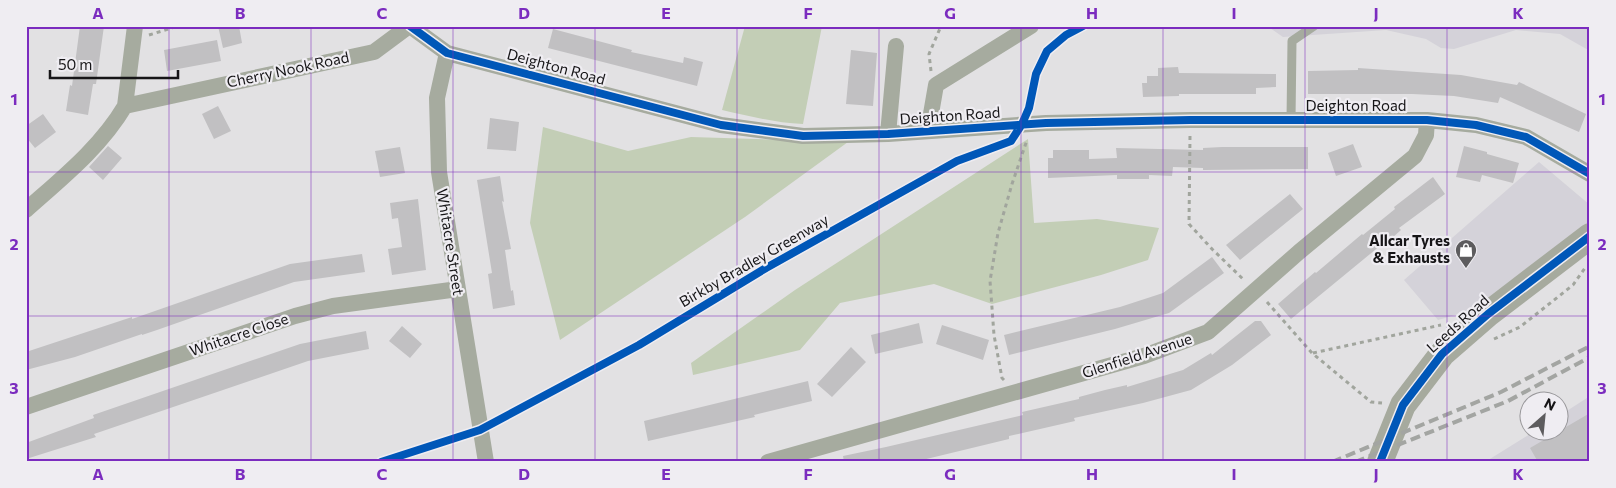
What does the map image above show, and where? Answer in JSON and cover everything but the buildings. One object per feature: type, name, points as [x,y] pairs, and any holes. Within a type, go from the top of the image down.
[{"type":"main road","name":"Leeds Road","points":[[1380,462],[1400,411],[1442,354],[1488,314],[1590,236]]},
{"type":"street","name":"Deighton Road","points":[[409,26],[447,53],[720,125],[803,136],[888,134],[1046,123],[1190,120],[1427,120],[1476,125],[1526,137],[1590,174]]},
{"type":"street","name":"Cherry Nook Road","points":[[125,106],[374,52],[409,26]]},
{"type":"street","points":[[928,131],[936,85],[1031,26]]},
{"type":"street","points":[[26,210],[84,158],[114,125],[125,106],[134,33]]},
{"type":"street","points":[[888,134],[896,46]]},
{"type":"street","name":"Whitacre Street","points":[[447,53],[437,98],[439,172],[486,462]]},
{"type":"street","name":"Glenfield Avenue","points":[[768,462],[1144,356],[1208,332],[1299,252],[1415,156],[1426,135],[1427,120]]},
{"type":"street","name":"Whitacre Close","points":[[26,407],[295,316],[333,306],[458,289]]},
{"type":"lane","points":[[1291,120],[1292,41],[1314,26]]},
{"type":"path","points":[[134,33],[178,26]]},
{"type":"path","points":[[936,85],[931,75],[929,54],[940,26]]},
{"type":"path","points":[[1190,120],[1189,224],[1212,250],[1256,290],[1312,353],[1371,402],[1400,411]]},
{"type":"path","points":[[1016,393],[1002,378],[994,335],[990,281],[998,233],[1012,184],[1028,139],[1046,123]]},
{"type":"path","points":[[1485,343],[1520,327],[1573,285],[1590,262]]},
{"type":"path","points":[[1312,353],[1443,325]]},
{"type":"shaded area","points":[[1267,26],[1590,26],[1590,51],[1560,34],[1516,30],[1454,49],[1441,48],[1426,39],[1386,30],[1283,37]]},
{"type":"shaded area","points":[[1539,162],[1590,205],[1590,222],[1479,308],[1438,320],[1404,280]]},
{"type":"shaded area","points":[[1590,396],[1590,462],[1485,462],[1520,440],[1568,440],[1568,410]]},
{"type":"green space","points":[[745,26],[822,26],[803,124],[772,121],[722,110]]},
{"type":"green space","points":[[543,127],[628,151],[691,137],[848,142],[745,217],[560,340],[530,223]]},
{"type":"green space","points":[[1028,139],[1034,223],[1097,219],[1159,228],[1148,260],[1101,275],[992,304],[934,284],[840,303],[800,350],[693,375],[691,363],[795,290]]},
{"type":"railway","points":[[1332,462],[1501,392],[1590,346]]},
{"type":"railway","points":[[1355,462],[1508,401],[1590,357]]},
{"type":"cycle path","points":[[410,26],[447,53],[721,125],[803,136],[888,134],[1046,123],[1190,120],[1427,120],[1476,125],[1526,137],[1590,174]]},
{"type":"cycle path","name":"Birkby Bradley Greenway","points":[[381,462],[480,430],[639,345],[766,268],[957,161],[1011,141],[1022,124],[1029,108],[1036,74],[1047,51],[1066,35],[1083,26]]},
{"type":"cycle path","points":[[1380,462],[1403,405],[1442,354],[1488,314],[1590,236]]},
{"type":"place","name":"Allcar Tyres & Exhausts","points":[[1466,269]]}]
